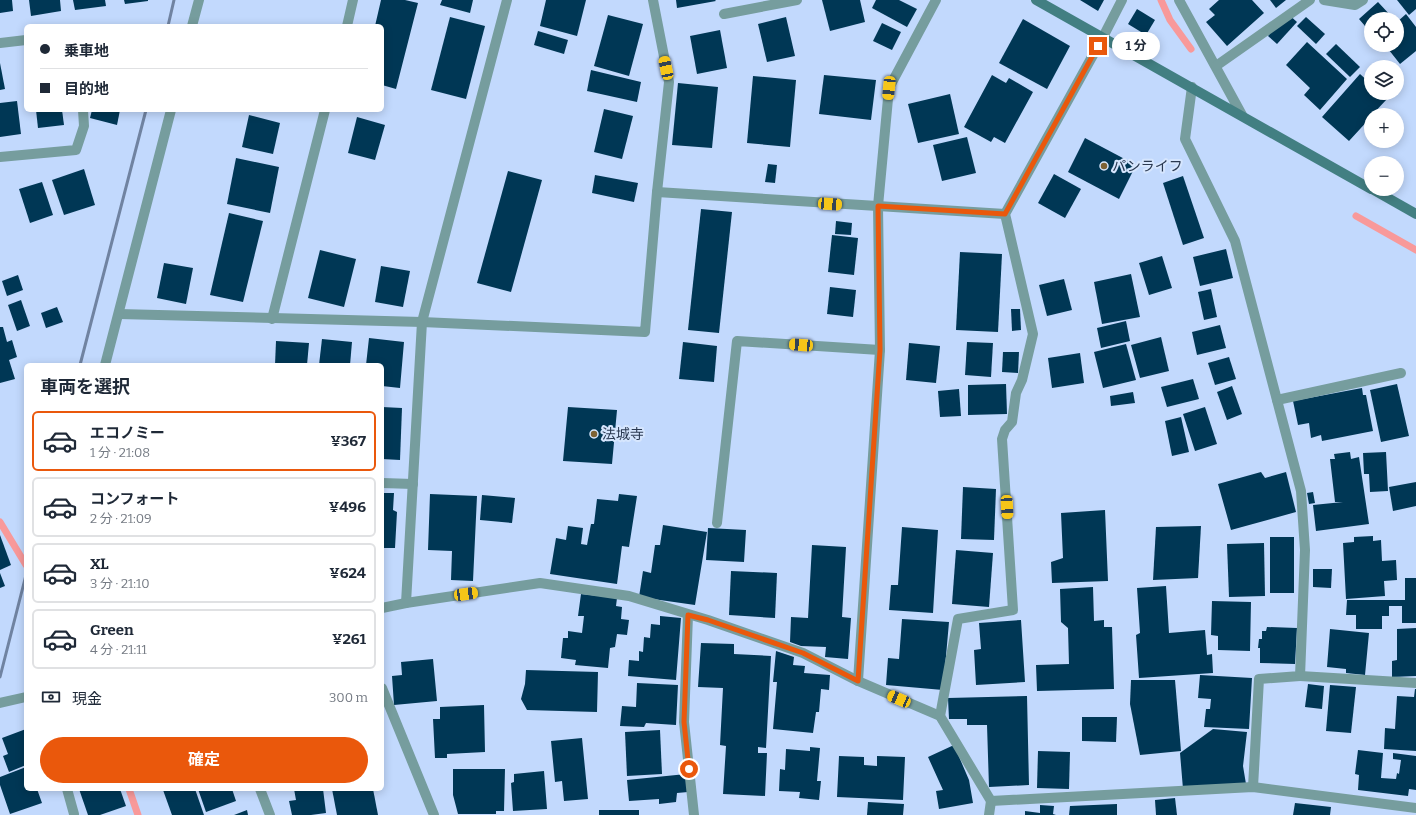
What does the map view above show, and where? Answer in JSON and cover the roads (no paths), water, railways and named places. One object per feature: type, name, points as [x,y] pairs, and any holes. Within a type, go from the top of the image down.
[{"type":"street","points":[[193,24],[199,0]]},
{"type":"street","points":[[348,24],[354,0]]},
{"type":"street","points":[[406,603],[422,322],[507,0]]},
{"type":"street","points":[[119,314],[422,322],[645,332],[657,192],[669,82],[653,0]]},
{"type":"street","points":[[724,14],[797,0]]},
{"type":"street","points":[[858,681],[880,350],[878,206],[889,88],[936,0]]},
{"type":"street","points":[[1036,0],[1364,185]]},
{"type":"street","points":[[940,716],[958,618],[1013,610],[1002,439],[1005,430],[1012,422],[1016,393],[1022,380],[1033,334],[1005,214],[1103,38],[1122,0]]},
{"type":"street","points":[[1179,0],[1242,115]]},
{"type":"street","points":[[1216,66],[1310,0]]},
{"type":"street","points":[[1324,0],[1355,5],[1363,0]]},
{"type":"street","points":[[0,43],[24,40]]},
{"type":"street","points":[[1192,87],[1185,139],[1235,241],[1301,491],[1305,550],[1300,676]]},
{"type":"street","points":[[0,157],[76,150],[84,126],[83,112]]},
{"type":"street","points":[[106,363],[170,112]]},
{"type":"street","points":[[272,319],[324,112]]},
{"type":"street","points":[[657,192],[1005,214]]},
{"type":"street","points":[[1385,196],[1415,211]]},
{"type":"street","points":[[717,523],[737,341],[880,350]]},
{"type":"street","points":[[1277,400],[1401,373]]},
{"type":"street","points":[[384,483],[413,484]]},
{"type":"street","points":[[384,608],[540,583],[629,596],[708,620],[803,653],[858,681],[940,716],[991,801],[989,815]]},
{"type":"street","points":[[688,615],[684,722],[694,815]]},
{"type":"street","points":[[1253,787],[1259,679],[1300,676],[1416,683]]},
{"type":"street","points":[[384,693],[434,815]]},
{"type":"street","points":[[0,703],[24,697]]},
{"type":"street","points":[[991,801],[1253,787],[1416,808]]},
{"type":"street","points":[[68,791],[74,814]]},
{"type":"street","points":[[261,791],[270,815]]},
{"type":"waterway","points":[[1161,0],[1170,20],[1191,49]]},
{"type":"waterway","points":[[1356,216],[1416,250]]},
{"type":"waterway","points":[[0,522],[24,562]]},
{"type":"waterway","points":[[130,791],[138,815]]},
{"type":"railway","points":[[168,24],[174,0]]},
{"type":"railway","points":[[81,363],[145,112]]},
{"type":"railway","points":[[0,677],[24,583]]},
{"type":"place","name":"パンライフ","points":[[1104,166]]},
{"type":"place","name":"法城寺","points":[[594,434]]}]
